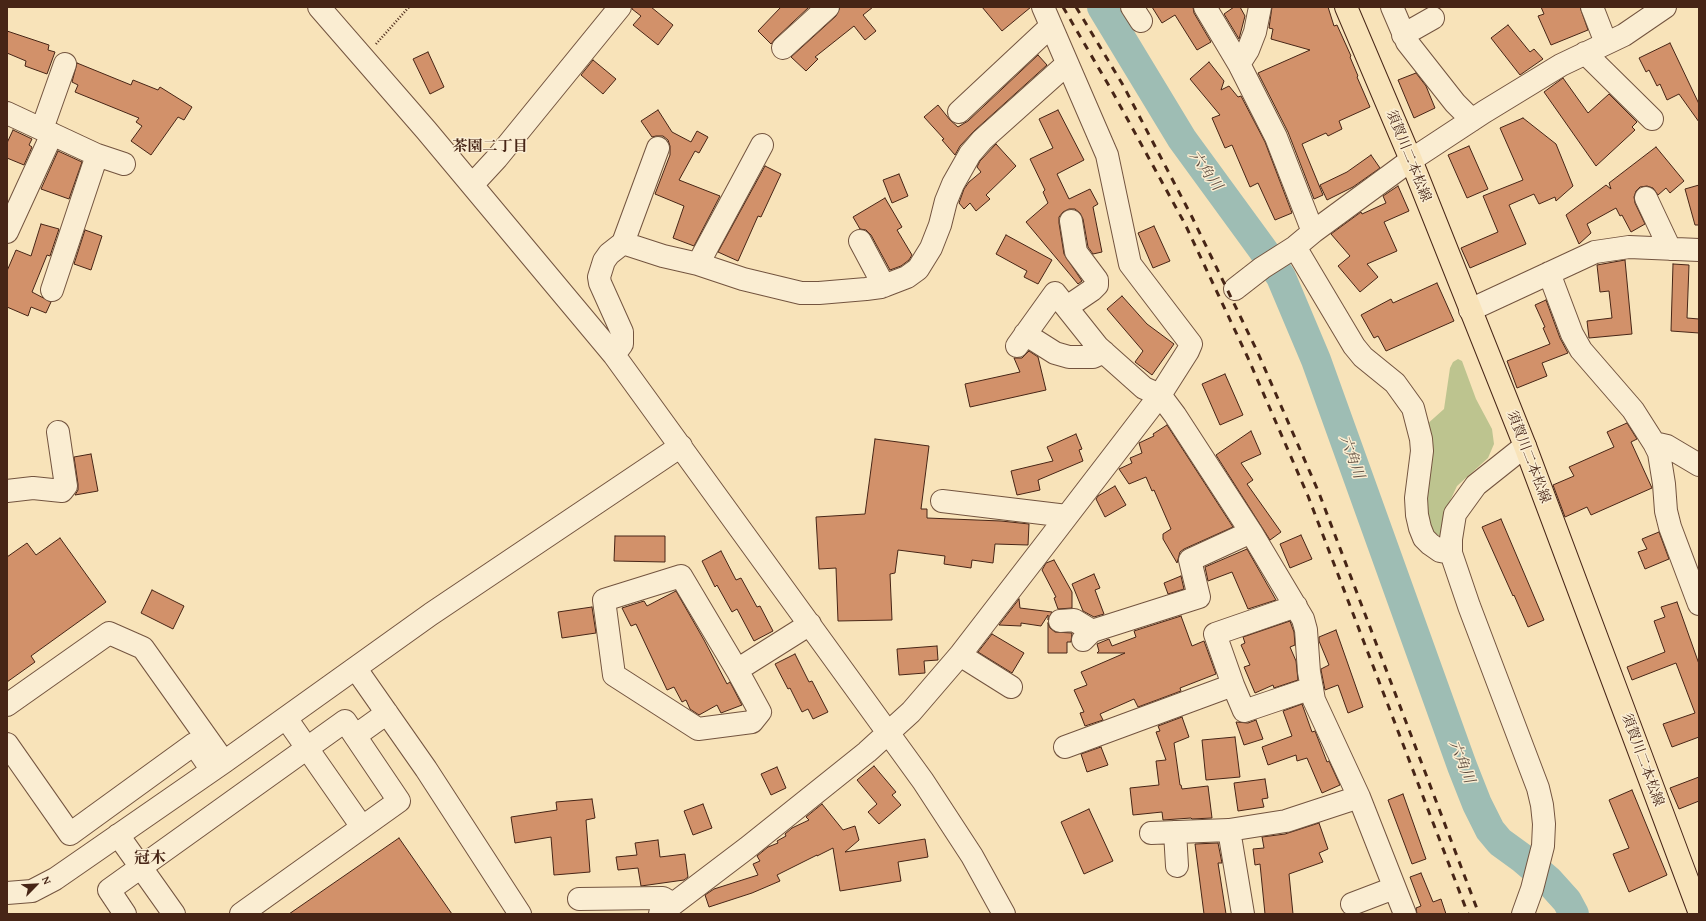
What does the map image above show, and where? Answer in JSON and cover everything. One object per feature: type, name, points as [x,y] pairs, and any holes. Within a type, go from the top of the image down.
[{"type":"main road","name":"須賀川二本松線","points":[[1346,7],[1410,160],[1525,446],[1699,911]]},
{"type":"street","points":[[319,7],[472,185],[614,355],[923,781],[959,834],[1004,914]]},
{"type":"street","points":[[472,185],[497,158],[620,7]]},
{"type":"street","points":[[783,48],[828,7]]},
{"type":"street","points":[[1205,7],[1239,64],[1276,137],[1313,232]]},
{"type":"street","points":[[1239,64],[1255,32],[1260,7]]},
{"type":"street","points":[[1392,7],[1407,42],[1455,103],[1472,120]]},
{"type":"street","points":[[1592,7],[1606,43]]},
{"type":"street","points":[[1235,289],[1262,268],[1292,249],[1410,160],[1561,65],[1624,35],[1665,7]]},
{"type":"street","points":[[579,899],[663,898],[666,909],[753,843],[888,734],[912,712],[960,655],[1160,395],[1188,351],[1191,344],[1130,264],[1107,155],[1047,17],[959,112]]},
{"type":"street","points":[[1403,35],[1433,18]]},
{"type":"street","points":[[1585,53],[1652,119]]},
{"type":"street","points":[[7,232],[47,132],[65,64]]},
{"type":"street","points":[[622,243],[663,256],[698,264],[743,279],[801,293],[852,291],[884,286],[907,277],[918,269],[925,260],[940,225],[946,201],[970,154],[982,140],[1067,64]]},
{"type":"street","points":[[7,113],[97,155],[124,164]]},
{"type":"street","points":[[698,264],[762,145]]},
{"type":"street","points":[[614,355],[622,344],[622,332],[600,283],[599,277],[608,254],[622,243],[658,148]]},
{"type":"street","points":[[52,290],[97,155]]},
{"type":"street","points":[[1646,198],[1670,249]]},
{"type":"street","points":[[1066,307],[1092,290],[1096,285],[1097,280],[1076,252],[1071,221]]},
{"type":"street","points":[[860,241],[884,286]]},
{"type":"street","points":[[1470,310],[1595,252],[1629,247],[1699,250]]},
{"type":"street","points":[[1292,249],[1354,346],[1363,357],[1395,383],[1412,408],[1418,427],[1422,450],[1416,498],[1417,515],[1420,528],[1424,538],[1430,544],[1440,551],[1451,553]]},
{"type":"street","points":[[1549,273],[1572,334],[1581,350],[1633,410],[1654,442],[1658,452],[1663,478],[1666,511],[1670,527],[1693,575],[1699,604]]},
{"type":"street","points":[[1104,352],[1093,356],[1069,357],[1021,340],[1055,293],[1098,347],[1104,352],[1144,388],[1160,395],[1175,415],[1251,532],[1303,620],[1306,630],[1309,672],[1318,710],[1359,797],[1405,914]]},
{"type":"street","points":[[7,491],[33,488],[62,491],[66,486],[58,432]]},
{"type":"street","points":[[1654,442],[1667,446],[1699,466]]},
{"type":"street","points":[[7,893],[32,891],[55,880],[356,669],[431,614],[681,446]]},
{"type":"street","points":[[1523,914],[1532,889],[1543,846],[1544,824],[1538,788],[1469,606],[1451,553],[1452,524],[1455,514],[1461,504],[1476,485],[1525,446]]},
{"type":"street","points":[[942,501],[1067,516]]},
{"type":"street","points":[[1060,621],[1074,620],[1088,636],[1199,597],[1190,560],[1251,532]]},
{"type":"street","points":[[681,576],[736,670],[760,712],[752,722],[698,729],[614,675],[604,600],[681,576]]},
{"type":"street","points":[[1296,606],[1215,634],[1244,711],[1312,688]]},
{"type":"street","points":[[736,670],[810,624]]},
{"type":"street","points":[[7,705],[109,633],[142,648],[218,766]]},
{"type":"street","points":[[960,655],[1011,687]]},
{"type":"street","points":[[356,669],[426,769],[520,914]]},
{"type":"street","points":[[1065,747],[1233,685]]},
{"type":"street","points":[[355,736],[387,713]]},
{"type":"street","points":[[286,718],[306,749],[362,827]]},
{"type":"street","points":[[126,914],[109,890],[345,721],[399,801],[241,914]]},
{"type":"street","points":[[7,744],[70,834],[194,744],[218,766]]},
{"type":"street","points":[[1151,833],[1229,830],[1286,821],[1359,797]]},
{"type":"street","points":[[104,809],[141,867],[174,914]]},
{"type":"street","points":[[1229,830],[1243,914]]},
{"type":"street","points":[[1175,832],[1177,866]]},
{"type":"street","points":[[1352,904],[1394,888]]},
{"type":"path","points":[[364,58],[409,7]]},
{"type":"green space","points":[[1458,359],[1462,361],[1476,399],[1492,429],[1494,444],[1488,458],[1457,486],[1444,514],[1440,536],[1431,531],[1423,505],[1425,426],[1444,409],[1450,368],[1453,362]]},
{"type":"building","points":[[632,7],[651,7],[673,25],[658,45],[633,25],[641,16],[632,9]]},
{"type":"building","points":[[781,7],[809,7],[771,44],[758,31]]},
{"type":"building","points":[[840,7],[873,7],[863,15],[876,31],[865,40],[854,26],[815,57],[818,59],[806,71],[791,57],[836,16]]},
{"type":"building","points":[[982,7],[1031,7],[1002,31]]},
{"type":"building","points":[[1152,7],[1193,7],[1194,13],[1211,42],[1197,50],[1175,15],[1162,23]]},
{"type":"building","points":[[1234,7],[1240,7],[1245,16],[1239,39],[1224,14]]},
{"type":"building","points":[[1272,7],[1328,7],[1334,26],[1337,25],[1351,56],[1350,57],[1358,76],[1357,77],[1370,107],[1339,121],[1342,129],[1328,136],[1326,133],[1302,144],[1323,195],[1314,199],[1288,132],[1258,73],[1310,50],[1271,39],[1273,29],[1269,28]]},
{"type":"building","points":[[1541,7],[1580,7],[1588,30],[1551,45],[1538,16],[1544,14]]},
{"type":"building","points":[[1508,25],[1530,52],[1534,49],[1543,59],[1520,75],[1491,38]]},
{"type":"building","points":[[7,31],[49,45],[48,50],[55,52],[47,74],[25,66],[26,61],[7,53]]},
{"type":"building","points":[[1670,43],[1699,104],[1699,122],[1679,94],[1667,100],[1660,84],[1657,86],[1649,70],[1646,72],[1639,58]]},
{"type":"building","points":[[428,52],[444,87],[430,94],[413,59]]},
{"type":"building","points":[[1038,55],[1047,65],[974,131],[960,146],[955,155],[942,140],[944,139],[924,117],[938,105],[950,120],[958,127],[968,121]]},
{"type":"building","points":[[593,60],[616,79],[603,94],[581,75]]},
{"type":"building","points":[[1209,62],[1224,81],[1221,90],[1229,86],[1238,97],[1241,96],[1265,142],[1292,213],[1275,220],[1258,183],[1250,187],[1232,145],[1225,148],[1212,118],[1220,115],[1190,79]]},
{"type":"building","points":[[77,63],[131,85],[133,80],[158,90],[160,87],[192,107],[184,120],[178,117],[151,155],[131,141],[142,126],[136,122],[139,118],[75,92],[78,85],[72,82]]},
{"type":"building","points":[[1416,73],[1426,86],[1435,108],[1414,118],[1398,80]]},
{"type":"building","points":[[1563,78],[1588,113],[1609,94],[1637,122],[1632,127],[1635,130],[1596,166],[1544,92]]},
{"type":"building","points":[[658,110],[672,132],[691,142],[697,131],[708,137],[699,153],[695,151],[679,180],[720,196],[694,246],[673,238],[684,206],[655,194],[670,155],[670,146],[668,140],[663,136],[652,137],[641,121]]},
{"type":"building","points":[[1058,110],[1084,160],[1057,174],[1069,199],[1090,189],[1098,204],[1093,207],[1102,252],[1093,254],[1088,247],[1083,219],[1080,213],[1075,209],[1069,209],[1063,212],[1059,217],[1064,254],[1082,281],[1078,284],[1026,222],[1048,203],[1043,192],[1045,190],[1030,159],[1053,148],[1039,119]]},
{"type":"building","points":[[1523,118],[1556,144],[1573,186],[1556,201],[1555,197],[1539,204],[1534,194],[1509,205],[1526,244],[1470,268],[1461,248],[1498,232],[1483,196],[1523,180],[1500,128]]},
{"type":"building","points":[[13,130],[32,139],[29,145],[32,147],[24,165],[7,158],[7,143]]},
{"type":"building","points":[[996,144],[1016,166],[986,195],[990,199],[976,211],[970,203],[964,209],[959,203],[964,189],[969,182],[981,172],[977,167],[980,161]]},
{"type":"building","points":[[1469,146],[1488,189],[1467,198],[1448,155]]},
{"type":"building","points":[[1656,147],[1684,181],[1670,193],[1666,188],[1658,195],[1653,188],[1647,186],[1640,187],[1636,191],[1634,197],[1635,203],[1645,224],[1631,232],[1622,215],[1620,216],[1616,208],[1587,224],[1591,233],[1579,244],[1566,215],[1606,185],[1611,189],[1609,183]]},
{"type":"building","points":[[58,151],[82,162],[69,199],[41,189]]},
{"type":"building","points":[[1371,155],[1380,168],[1353,187],[1327,200],[1320,185],[1347,172]]},
{"type":"building","points":[[765,166],[781,174],[761,217],[758,216],[738,261],[718,252]]},
{"type":"building","points":[[899,174],[908,196],[892,203],[883,180]]},
{"type":"building","points":[[1699,185],[1699,225],[1695,225],[1685,189]]},
{"type":"building","points":[[1398,186],[1409,211],[1384,222],[1397,251],[1367,264],[1378,277],[1360,292],[1338,266],[1350,256],[1331,234],[1361,212],[1362,214],[1386,203],[1383,196]]},
{"type":"building","points":[[885,198],[902,227],[897,230],[912,255],[909,260],[901,266],[890,270],[871,235],[866,230],[860,229],[853,217]]},
{"type":"building","points":[[41,224],[59,229],[50,256],[47,255],[32,292],[51,302],[46,313],[31,307],[28,316],[7,307],[7,271],[16,250],[31,256]]},
{"type":"building","points":[[1154,226],[1170,261],[1153,268],[1138,233]]},
{"type":"building","points":[[85,230],[102,236],[91,270],[74,264]]},
{"type":"building","points":[[1006,235],[1052,260],[1038,284],[1024,277],[1027,271],[996,254]]},
{"type":"building","points":[[1625,260],[1632,334],[1589,338],[1587,321],[1612,318],[1609,291],[1600,292],[1597,265]]},
{"type":"building","points":[[1673,264],[1689,265],[1687,318],[1699,319],[1699,333],[1671,331]]},
{"type":"building","points":[[1437,283],[1454,321],[1386,351],[1378,336],[1374,338],[1361,315],[1391,299],[1393,303]]},
{"type":"building","points":[[1122,296],[1147,324],[1174,344],[1152,375],[1135,362],[1143,351],[1107,309]]},
{"type":"building","points":[[1546,300],[1560,338],[1568,353],[1542,363],[1547,376],[1517,388],[1507,361],[1550,344],[1543,328],[1545,327],[1535,305]]},
{"type":"building","points":[[1029,351],[1038,357],[1046,390],[970,407],[965,384],[1020,372],[1014,358],[1022,358]]},
{"type":"building","points":[[1225,374],[1243,415],[1220,425],[1202,384]]},
{"type":"building","points":[[1627,423],[1637,439],[1631,442],[1652,488],[1591,515],[1587,507],[1565,517],[1553,485],[1574,476],[1569,467],[1614,447],[1607,432]]},
{"type":"building","points":[[1167,425],[1233,527],[1184,549],[1180,552],[1177,563],[1163,539],[1163,534],[1171,529],[1154,490],[1152,491],[1146,477],[1129,484],[1119,469],[1132,463],[1130,458],[1142,453],[1139,443],[1154,436],[1153,434]]},
{"type":"building","points":[[1251,431],[1261,454],[1241,463],[1253,480],[1247,484],[1281,532],[1270,540],[1216,455]]},
{"type":"building","points":[[1076,434],[1082,449],[1079,450],[1083,461],[1038,480],[1040,490],[1017,495],[1011,471],[1053,461],[1047,447]]},
{"type":"building","points":[[875,439],[929,446],[921,509],[927,509],[927,518],[1001,521],[1029,524],[1028,545],[995,544],[993,563],[972,560],[971,568],[944,564],[945,556],[898,550],[895,573],[890,574],[892,620],[838,621],[836,568],[819,569],[816,517],[865,514]]},
{"type":"building","points":[[91,454],[98,491],[75,495],[78,490],[78,484],[74,457]]},
{"type":"building","points":[[1115,486],[1126,505],[1105,517],[1096,499],[1098,496]]},
{"type":"building","points":[[1501,519],[1544,620],[1528,627],[1482,527]]},
{"type":"building","points":[[1659,532],[1669,559],[1645,569],[1638,552],[1647,549],[1642,539]]},
{"type":"building","points":[[1301,535],[1312,559],[1290,568],[1280,544]]},
{"type":"building","points":[[615,536],[665,536],[665,562],[614,561]]},
{"type":"building","points":[[60,538],[106,602],[31,656],[35,662],[7,682],[7,557],[27,543],[36,555]]},
{"type":"building","points":[[1247,549],[1276,600],[1248,609],[1232,572],[1208,581],[1205,567]]},
{"type":"building","points":[[721,551],[736,580],[741,578],[757,607],[760,606],[773,631],[754,641],[737,609],[732,612],[717,585],[715,587],[702,561]]},
{"type":"building","points":[[1054,560],[1072,592],[1072,608],[1058,609],[1054,598],[1056,597],[1042,570],[1046,563]]},
{"type":"building","points":[[1094,574],[1100,588],[1095,590],[1104,614],[1094,617],[1083,611],[1072,584]]},
{"type":"building","points":[[1181,576],[1184,589],[1168,594],[1164,583]]},
{"type":"building","points":[[152,590],[184,606],[173,629],[141,613]]},
{"type":"building","points":[[676,591],[727,684],[730,682],[742,705],[721,713],[717,705],[699,715],[690,709],[686,700],[682,702],[674,687],[667,690],[636,624],[631,626],[622,608],[644,601],[647,606]]},
{"type":"building","points":[[1019,599],[1020,608],[1052,612],[1048,620],[1048,615],[1041,626],[1021,623],[1021,626],[999,625]]},
{"type":"building","points":[[1677,602],[1699,664],[1699,737],[1672,747],[1663,724],[1695,713],[1676,663],[1632,680],[1627,667],[1665,652],[1654,621],[1665,617],[1661,607]]},
{"type":"building","points":[[592,607],[596,633],[562,638],[558,612]]},
{"type":"building","points":[[1181,616],[1192,646],[1204,641],[1216,674],[1180,688],[1181,691],[1138,707],[1134,699],[1100,714],[1103,720],[1085,726],[1080,713],[1084,712],[1074,690],[1087,685],[1081,672],[1125,653],[1097,653],[1099,651],[1097,644],[1109,639],[1112,646],[1136,637],[1134,631]]},
{"type":"building","points":[[1290,621],[1294,632],[1295,645],[1290,647],[1296,661],[1298,680],[1274,688],[1273,685],[1255,693],[1244,667],[1250,665],[1241,645],[1245,643],[1243,637]]},
{"type":"building","points":[[1048,623],[1050,628],[1055,632],[1072,633],[1071,642],[1067,642],[1067,653],[1048,653]]},
{"type":"building","points":[[1336,630],[1363,707],[1348,713],[1338,685],[1325,690],[1321,670],[1329,665],[1319,641],[1319,637]]},
{"type":"building","points":[[992,634],[1024,653],[1012,673],[978,652]]},
{"type":"building","points":[[937,646],[938,660],[924,661],[925,673],[899,675],[897,649]]},
{"type":"building","points":[[795,654],[809,682],[812,681],[828,712],[813,719],[808,709],[802,712],[790,688],[788,689],[775,664]]},
{"type":"building","points":[[1302,704],[1312,732],[1315,731],[1327,762],[1329,761],[1340,785],[1322,793],[1307,758],[1297,761],[1296,755],[1268,765],[1262,747],[1292,736],[1283,711]]},
{"type":"building","points":[[1182,717],[1189,737],[1174,743],[1180,785],[1182,789],[1208,786],[1212,818],[1163,820],[1162,812],[1133,815],[1130,788],[1159,785],[1156,761],[1166,760],[1156,732],[1160,731],[1158,726]]},
{"type":"building","points":[[1256,720],[1263,739],[1244,745],[1236,722],[1248,723]]},
{"type":"building","points":[[1235,737],[1240,777],[1206,780],[1202,740]]},
{"type":"building","points":[[1101,747],[1108,765],[1087,772],[1081,754]]},
{"type":"building","points":[[874,766],[896,792],[892,795],[901,805],[879,824],[868,812],[877,804],[857,780]]},
{"type":"building","points":[[777,767],[786,788],[771,795],[761,774]]},
{"type":"building","points":[[1699,777],[1699,801],[1679,809],[1670,788]]},
{"type":"building","points":[[1265,779],[1268,798],[1262,799],[1264,807],[1238,811],[1234,783]]},
{"type":"building","points":[[1632,790],[1667,875],[1629,892],[1613,854],[1629,848],[1609,800]]},
{"type":"building","points":[[1403,794],[1426,859],[1412,864],[1388,800]]},
{"type":"building","points":[[592,799],[595,818],[586,820],[590,872],[554,875],[551,837],[515,843],[511,817],[557,810],[556,802]]},
{"type":"building","points":[[703,804],[712,828],[693,835],[684,811]]},
{"type":"building","points":[[822,804],[843,830],[855,826],[859,840],[845,852],[925,839],[928,857],[898,862],[901,881],[840,891],[833,848],[777,875],[780,881],[752,893],[709,907],[705,895],[714,889],[758,875],[753,864],[760,861],[757,856],[768,847],[778,843],[777,841],[786,836],[785,834],[792,828],[809,820],[806,817]]},
{"type":"building","points":[[1089,809],[1113,861],[1084,874],[1061,822]]},
{"type":"building","points":[[1319,823],[1328,849],[1319,853],[1323,862],[1289,874],[1293,914],[1265,914],[1260,864],[1255,865],[1253,849],[1264,848],[1262,837],[1285,834]]},
{"type":"building","points":[[399,838],[452,914],[289,914]]},
{"type":"building","points":[[658,840],[660,857],[685,854],[688,877],[684,880],[641,886],[638,868],[618,870],[616,857],[637,855],[635,843]]},
{"type":"building","points":[[1218,843],[1222,863],[1218,863],[1226,914],[1204,914],[1195,844]]},
{"type":"building","points":[[1421,873],[1433,902],[1441,899],[1446,914],[1417,914],[1416,908],[1421,906],[1410,877]]},
{"type":"waterway","name":"六角川","points":[[1102,7],[1182,139],[1281,277],[1316,360],[1462,766],[1477,804],[1490,830],[1500,842],[1549,881],[1567,901],[1574,914]]},
{"type":"railway","points":[[1063,7],[1112,91],[1185,224],[1248,358],[1308,496],[1468,914]]},
{"type":"railway","points":[[1076,7],[1123,85],[1192,217],[1258,353],[1319,493],[1479,914]]},
{"type":"district","name":"茶園二丁目","points":[[490,147]]},
{"type":"district","name":"冠木","points":[[150,859]]}]
